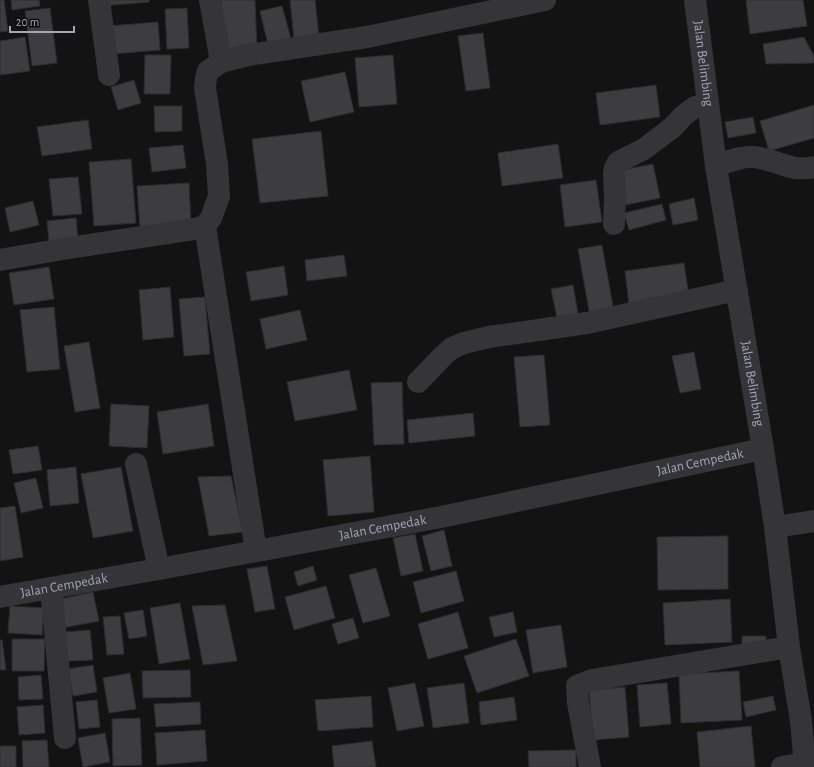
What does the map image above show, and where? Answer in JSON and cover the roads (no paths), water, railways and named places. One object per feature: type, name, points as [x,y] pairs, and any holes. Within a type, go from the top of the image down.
[{"type":"street","points":[[98,0],[109,75]]},
{"type":"street","points":[[210,0],[221,62]]},
{"type":"street","points":[[0,260],[205,226],[211,218],[218,196],[217,164],[205,88],[208,71],[221,62],[248,55],[368,37],[545,0]]},
{"type":"street","name":"Jalan Belimbing","points":[[695,0],[716,166],[775,527],[789,647],[807,721],[805,765]]},
{"type":"street","points":[[614,224],[614,173],[618,162],[644,149],[673,127],[683,116],[695,107],[708,104]]},
{"type":"street","points":[[716,166],[740,157],[752,156],[764,158],[796,168],[814,167]]},
{"type":"street","points":[[205,226],[256,552]]},
{"type":"street","points":[[418,382],[444,354],[464,342],[489,336],[587,323],[737,290]]},
{"type":"street","name":"Jalan Cempedak","points":[[0,597],[256,552],[434,518],[763,449]]},
{"type":"street","points":[[136,464],[159,569]]},
{"type":"street","points":[[775,527],[814,520]]},
{"type":"street","points":[[51,588],[65,738]]},
{"type":"street","points":[[590,767],[578,703],[577,686],[592,680],[789,647]]},
{"type":"street","points":[[782,767],[805,765]]}]
